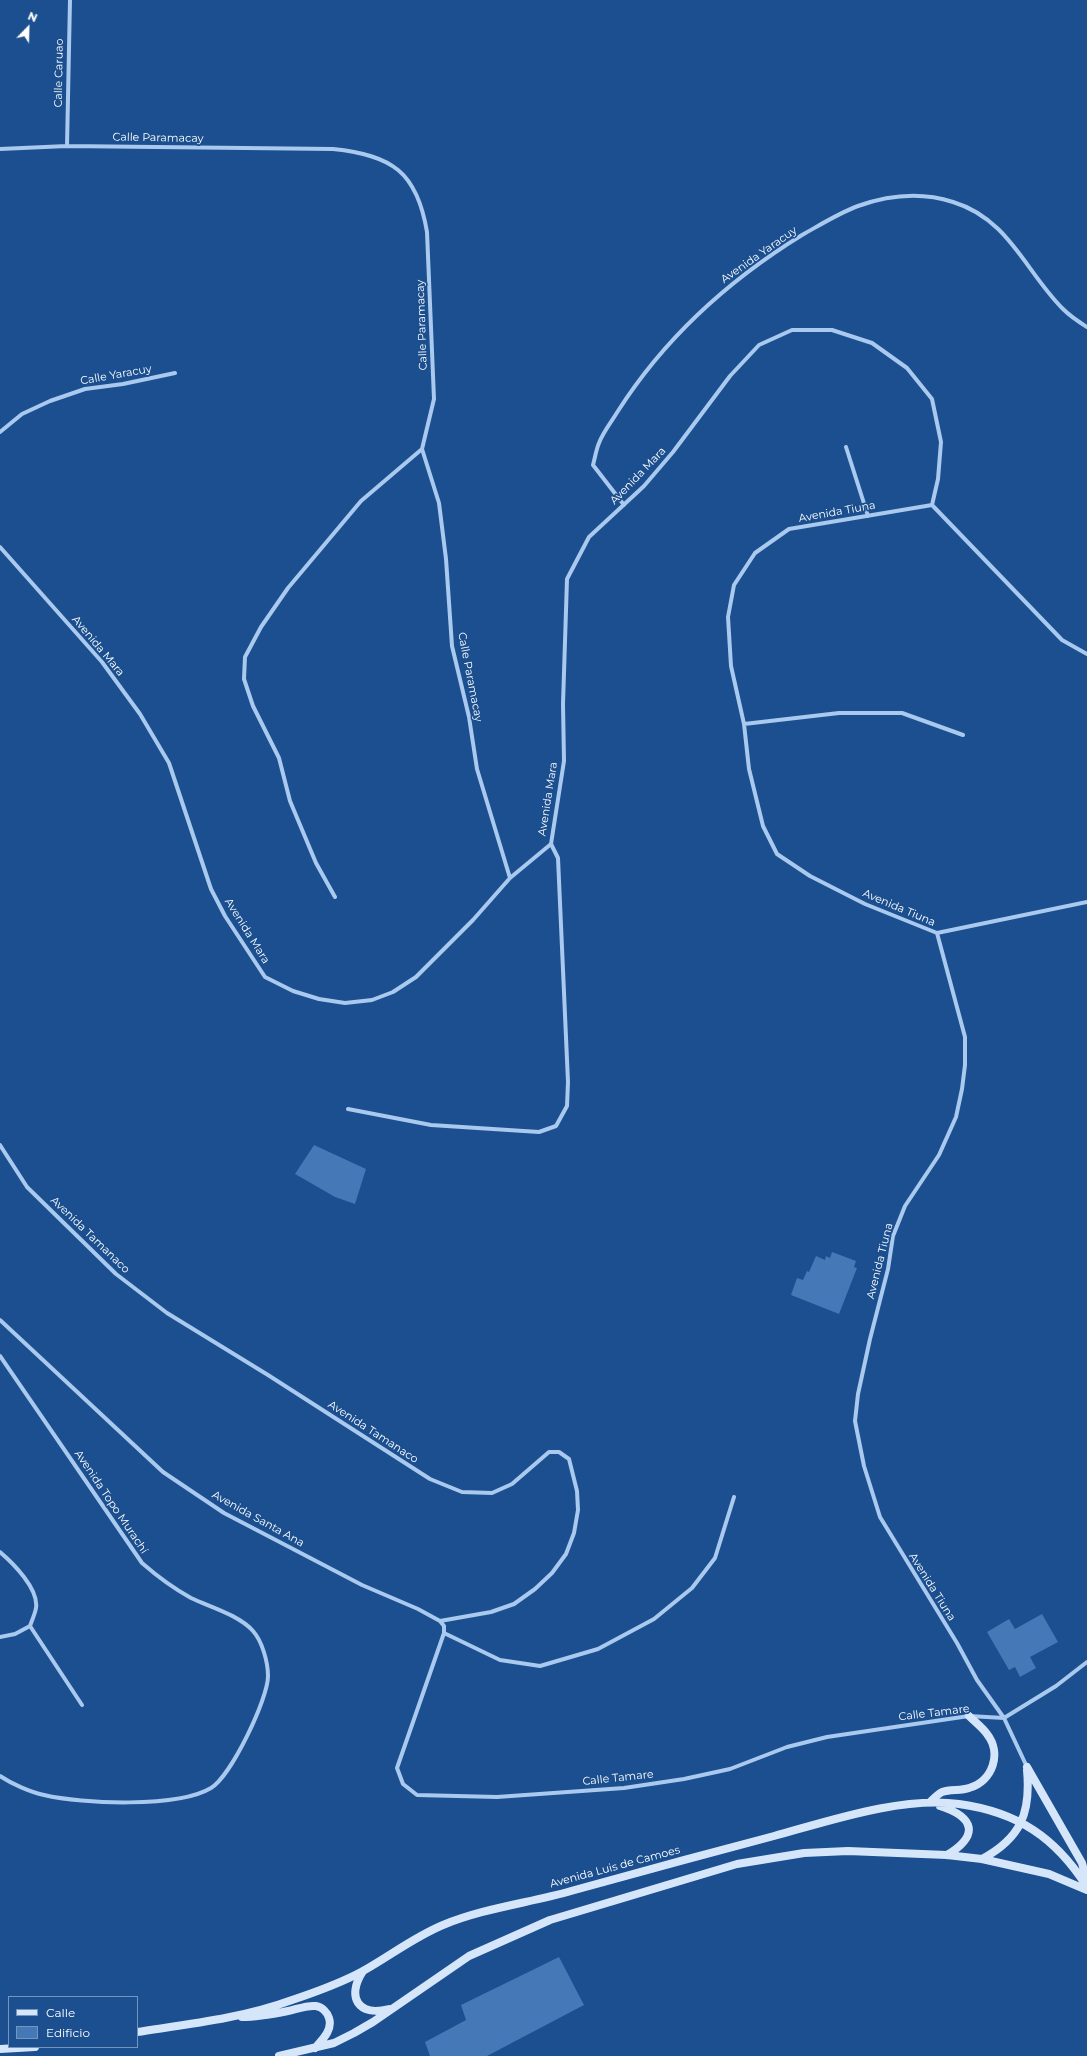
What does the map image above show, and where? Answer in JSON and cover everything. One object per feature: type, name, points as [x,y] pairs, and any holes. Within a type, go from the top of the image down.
[{"type":"street","name":"Calle Caruao","points":[[67,146],[70,0]]},
{"type":"street","name":"Calle Paramacay","points":[[0,149],[67,146],[333,149],[373,156],[394,166],[409,180],[419,197],[427,232],[434,399],[422,449],[439,503],[446,559],[452,646],[469,717],[477,769],[510,878]]},
{"type":"street","name":"Avenida Yaracuy","points":[[624,505],[593,465],[594,459],[599,442],[628,395],[664,349],[696,315],[782,248],[824,222],[858,206],[893,197],[922,195],[954,202],[987,218],[1013,244],[1064,310],[1087,327]]},
{"type":"street","name":"Avenida Mara","points":[[0,546],[102,662],[140,714],[169,763],[211,889],[240,939],[265,977],[293,991],[319,999],[345,1003],[372,1000],[393,992],[416,977],[473,920],[510,878],[551,844],[564,761],[563,704],[567,579],[589,537],[644,486],[673,452],[730,376],[759,345],[792,330],[832,330],[872,343],[907,368],[932,399],[941,442],[938,479],[932,505]]},
{"type":"street","name":"Calle Yaracuy","points":[[0,432],[22,414],[50,401],[85,389],[123,384],[175,373]]},
{"type":"street","points":[[846,447],[868,516]]},
{"type":"street","points":[[335,897],[316,863],[290,801],[280,758],[253,706],[244,679],[245,657],[261,627],[288,588],[361,501],[422,449]]},
{"type":"street","points":[[932,505],[1062,640],[1087,654]]},
{"type":"street","name":"Avenida Tiuna","points":[[932,505],[790,529],[755,553],[734,585],[728,617],[732,666],[744,724],[749,769],[763,826],[777,854],[810,876],[865,904],[937,933],[965,1037],[965,1064],[962,1090],[956,1117],[939,1156],[905,1206],[893,1236],[888,1269],[870,1339],[860,1386],[855,1420],[864,1466],[880,1517],[957,1644],[977,1680],[1004,1718],[1026,1767]]},
{"type":"street","points":[[744,724],[839,713],[902,713],[963,735]]},
{"type":"street","points":[[348,1109],[431,1126],[539,1132],[556,1126],[567,1106],[568,1082],[558,858],[551,844]]},
{"type":"street","points":[[937,933],[1087,902]]},
{"type":"street","name":"Avenida Tamanaco","points":[[0,1144],[27,1187],[116,1274],[167,1313],[268,1375],[430,1479],[462,1492],[492,1493],[512,1484],[549,1452],[560,1452],[569,1459],[577,1491],[578,1510],[574,1533],[566,1554],[552,1573],[535,1589],[514,1604],[491,1612],[440,1621]]},
{"type":"street","name":"Avenida Santa Ana","points":[[0,1320],[163,1472],[224,1513],[362,1584],[418,1609],[440,1621]]},
{"type":"street","name":"Avenida Topo Murachí","points":[[0,1356],[142,1564],[164,1582],[191,1598],[234,1617],[253,1631],[264,1652],[268,1676],[263,1697],[228,1772],[212,1788],[193,1795],[169,1801],[84,1802],[43,1795],[0,1776]]},
{"type":"street","points":[[440,1621],[444,1626],[444,1633],[500,1660],[540,1666],[598,1649],[654,1619],[692,1588],[715,1558],[734,1498]]},
{"type":"street","points":[[0,1552],[13,1563],[31,1586],[37,1607],[30,1626],[15,1634],[0,1637]]},
{"type":"street","points":[[30,1626],[82,1705]]},
{"type":"street","name":"Calle Tamare","points":[[444,1633],[397,1768],[403,1784],[417,1795],[497,1797],[624,1788],[684,1779],[730,1769],[787,1747],[827,1737],[969,1716],[1004,1718]]},
{"type":"street","points":[[1004,1718],[1056,1686],[1087,1662]]},
{"type":"street","points":[[947,1855],[964,1841],[969,1830],[969,1825],[965,1818],[952,1810],[930,1802],[941,1792],[969,1788],[979,1784],[990,1772],[995,1755],[993,1745],[987,1734],[969,1716]]},
{"type":"street","points":[[982,1858],[1004,1845],[1017,1831],[1021,1823],[1028,1801],[1026,1767]]},
{"type":"street","points":[[1026,1767],[1082,1863],[1087,1882]]},
{"type":"street","name":"Avenida Luis de Camoes","points":[[138,2032],[227,2017],[289,2002],[327,1988],[363,1971],[414,1939],[472,1914],[560,1894],[862,1812],[930,1802],[959,1804],[982,1808],[1021,1823],[1054,1844],[1072,1864],[1087,1889]]},
{"type":"street","name":"Avenida Luis de Camoes","points":[[278,2056],[334,2043],[354,2033],[396,2007],[469,1956],[550,1920],[737,1864],[804,1853],[840,1851],[947,1855],[982,1858],[1049,1874],[1087,1889]]},
{"type":"street","points":[[363,1971],[355,1983],[354,1989],[356,1997],[360,2003],[368,2011],[375,2012],[396,2007]]},
{"type":"street","points":[[227,2017],[254,2017],[304,2007],[321,2008],[329,2017],[330,2024],[328,2031],[314,2048]]},
{"type":"street","points":[[0,2049],[18,2048]]},
{"type":"building","points":[[314,1145],[366,1169],[355,1204],[335,1197],[295,1174]]},
{"type":"building","points":[[832,1252],[856,1261],[854,1267],[857,1268],[839,1314],[791,1295],[797,1278],[803,1280],[807,1271],[809,1272],[816,1256],[825,1260],[826,1256],[830,1258]]},
{"type":"building","points":[[1042,1614],[1058,1642],[1030,1657],[1036,1668],[1020,1677],[1015,1667],[1009,1670],[987,1632],[1009,1619],[1015,1629]]},
{"type":"building","points":[[559,1957],[584,2005],[487,2056],[430,2056],[425,2042],[466,2020],[461,2005]]}]
